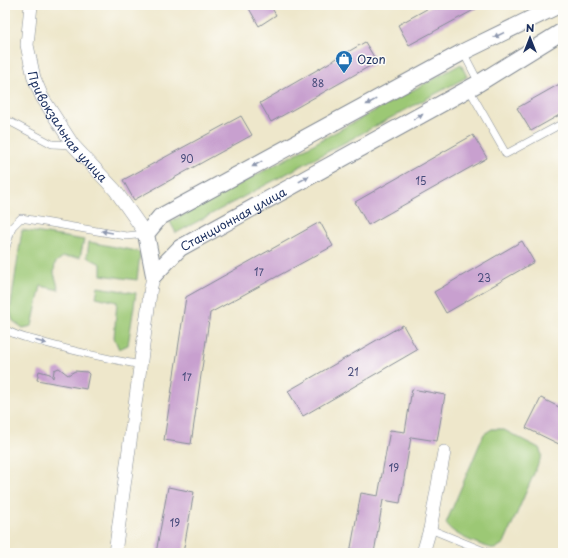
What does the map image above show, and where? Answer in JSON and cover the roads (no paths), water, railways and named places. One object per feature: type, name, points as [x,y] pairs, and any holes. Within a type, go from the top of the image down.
[{"type":"street","name":"Привокзальная улица","points":[[31,5],[27,45],[34,78],[53,116],[74,145],[116,190],[146,234]]},
{"type":"street","points":[[115,553],[151,286],[154,275],[146,234],[160,217],[463,52],[559,5]]},
{"type":"street","name":"Станционная улица","points":[[154,275],[180,248],[474,86],[563,32]]},
{"type":"street","points":[[423,553],[430,528],[444,452]]},
{"type":"lane","points":[[463,52],[474,86],[506,154],[563,123]]},
{"type":"lane","points":[[5,119],[52,144],[74,145]]},
{"type":"lane","points":[[5,251],[12,227],[22,218],[126,236],[146,234]]},
{"type":"lane","points":[[5,328],[11,334],[54,346],[106,359],[141,365]]},
{"type":"lane","points":[[430,528],[489,553]]},
{"type":"place","name":"Ozon","points":[[344,74]]}]
